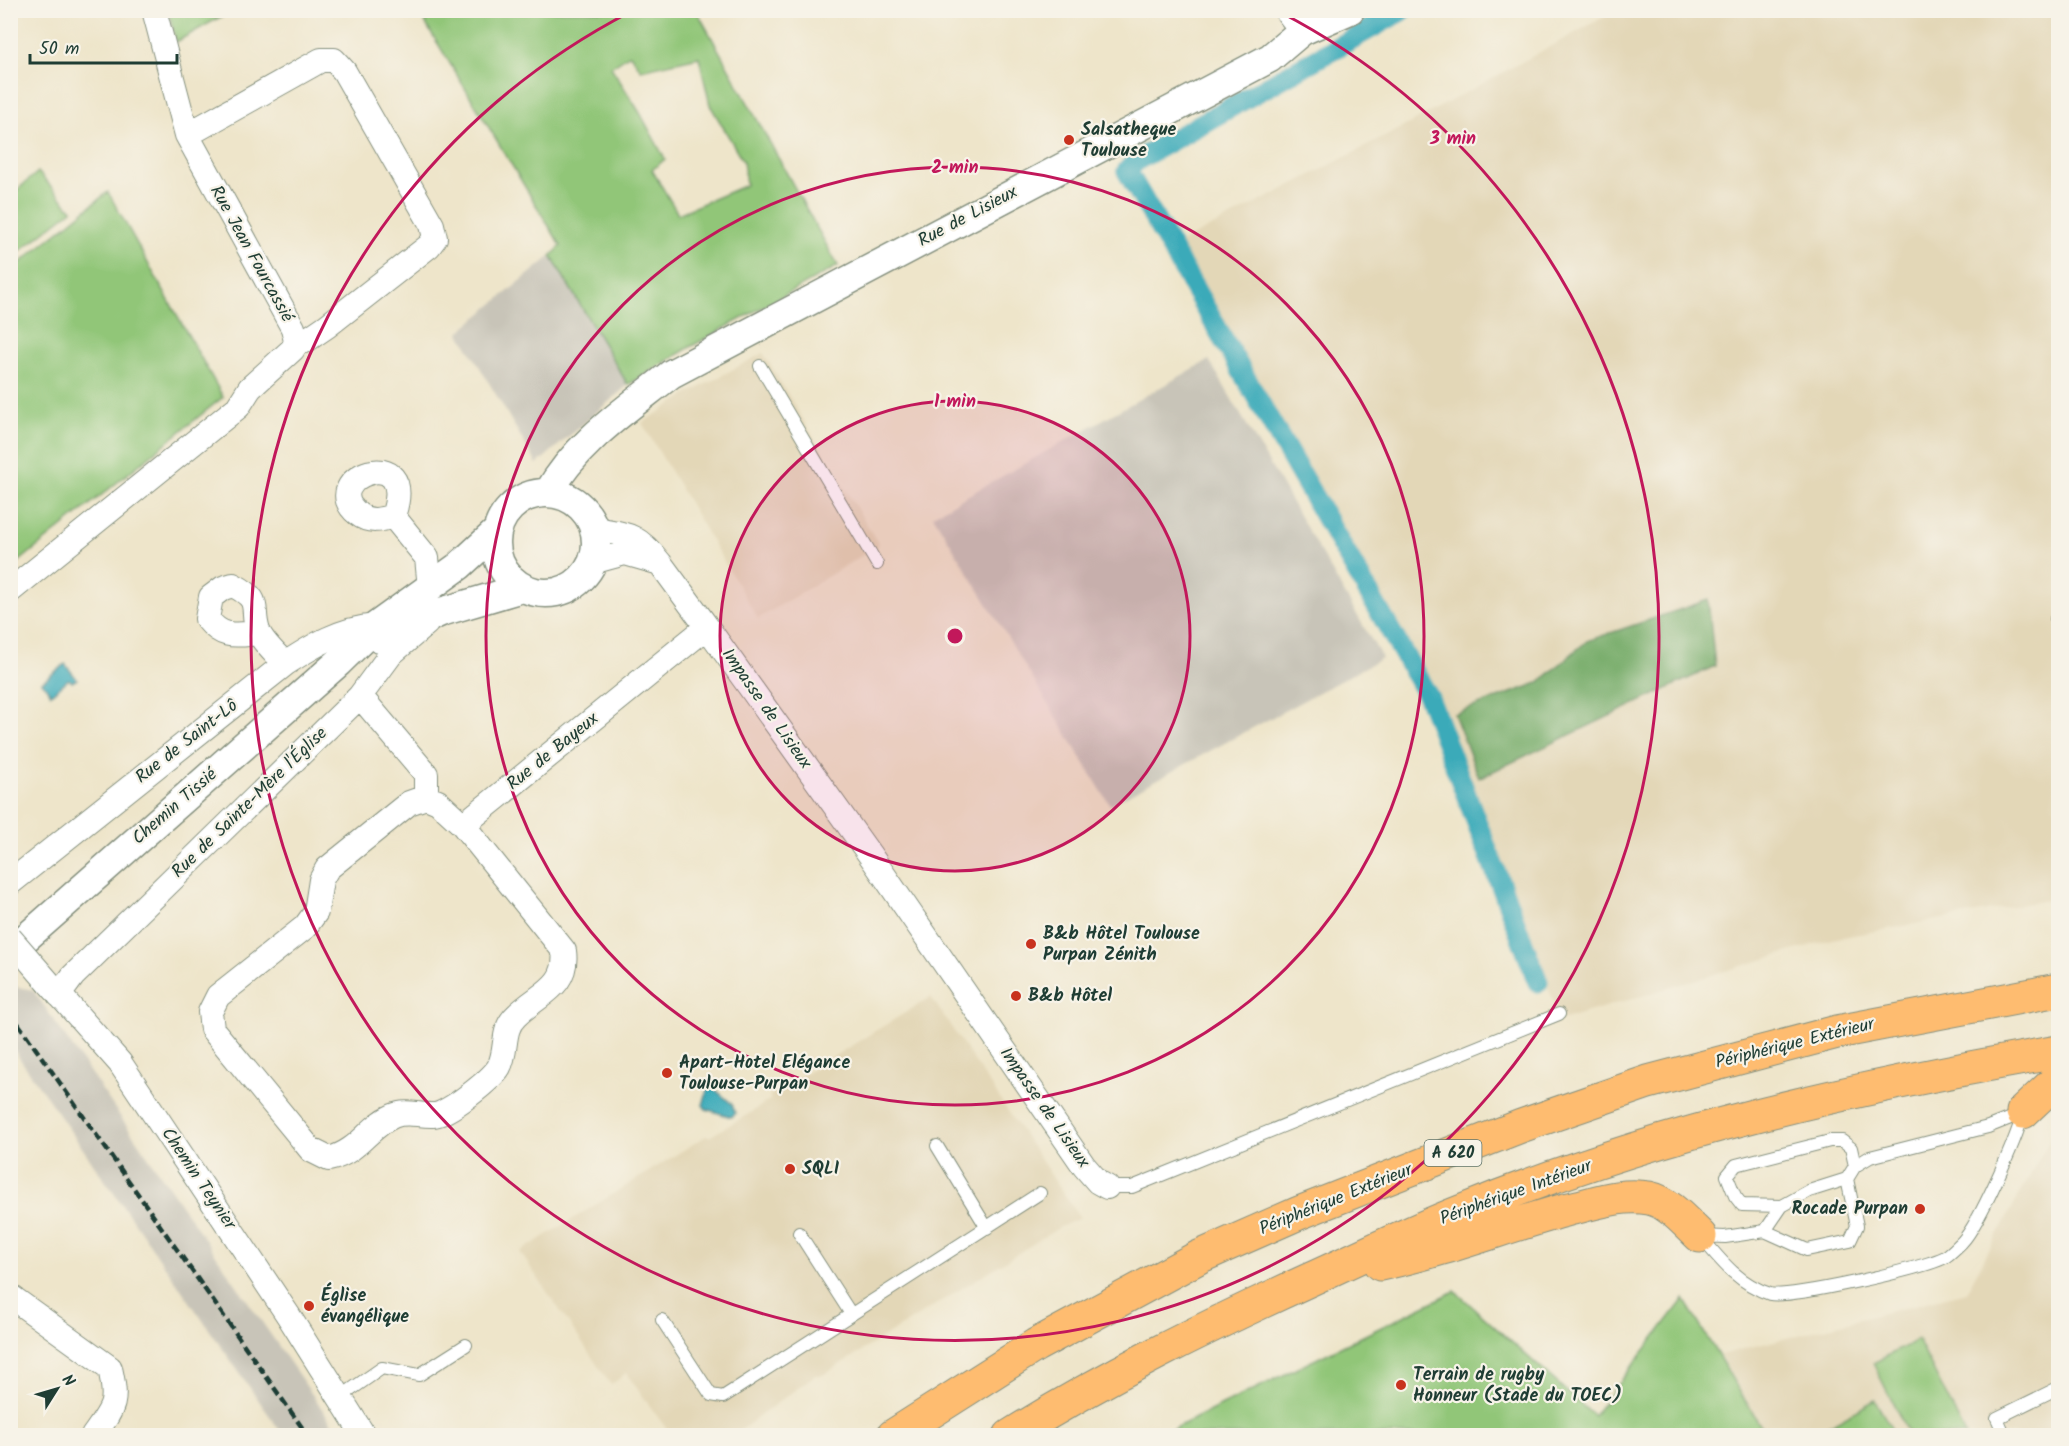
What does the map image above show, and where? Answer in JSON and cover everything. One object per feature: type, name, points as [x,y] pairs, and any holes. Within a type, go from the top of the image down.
[{"type":"highway","name":"Périphérique Extérieur","points":[[893,1436],[1035,1345],[1199,1257],[1299,1213],[1521,1126],[1648,1082],[1838,1032],[2058,990]]},
{"type":"highway","name":"Périphérique Intérieur","points":[[1010,1436],[1201,1329],[1461,1211],[1667,1139],[1777,1108],[1912,1077],[2058,1052]]},
{"type":"highway","points":[[2024,1113],[2058,1079]]},
{"type":"highway","points":[[1317,1276],[1403,1259],[1524,1221],[1622,1196],[1651,1198],[1667,1206],[1700,1236]]},
{"type":"street","name":"Rue Jean Fourcassié","points":[[10,591],[238,407],[250,388],[293,350],[296,341],[293,328],[187,135],[154,10]]},
{"type":"street","name":"Rue de Lisieux","points":[[548,493],[564,468],[592,436],[671,375],[1270,58],[1294,21],[1350,10]]},
{"type":"street","points":[[187,135],[321,60],[334,60],[344,71],[432,225],[435,238],[429,246],[327,326],[305,341],[296,341]]},
{"type":"street","points":[[576,503],[592,436]]},
{"type":"street","points":[[532,494],[560,494],[576,503],[594,528],[596,544],[592,562],[580,580],[564,590],[542,593],[522,588],[501,567],[495,544],[496,531],[507,511],[517,501],[532,494]]},
{"type":"street","points":[[393,516],[427,558],[435,600]]},
{"type":"street","points":[[594,528],[645,543],[707,627]]},
{"type":"street","name":"Chemin Tissié","points":[[339,662],[404,627],[435,600],[459,566],[496,531]]},
{"type":"street","points":[[592,562],[625,553],[660,563]]},
{"type":"street","points":[[427,558],[459,566]]},
{"type":"street","name":"Chemin Tissié","points":[[10,952],[339,662],[376,626],[435,600],[522,588]]},
{"type":"street","name":"Rue de Sainte-Mère l'Église","points":[[54,989],[81,969],[360,696],[435,600]]},
{"type":"street","name":"Rue de Saint-Lô","points":[[10,883],[285,664],[321,640],[357,627],[376,626]]},
{"type":"street","name":"Rue de Bayeux","points":[[463,825],[707,627]]},
{"type":"street","name":"Impasse de Lisieux","points":[[707,627],[870,855],[1084,1167],[1098,1182],[1107,1187]]},
{"type":"street","points":[[259,633],[285,664]]},
{"type":"street","points":[[360,696],[426,774],[426,797]]},
{"type":"street","points":[[426,797],[438,802],[463,825],[564,951],[566,968],[558,982],[514,1017],[506,1030],[498,1068],[452,1109],[436,1116],[409,1113],[392,1116],[346,1154],[329,1158],[311,1150],[212,1029],[210,1012],[218,996],[305,927],[316,912],[321,880],[327,870],[409,803],[426,797]]},
{"type":"street","name":"Chemin Teynier","points":[[10,938],[120,1063],[288,1315],[364,1436]]},
{"type":"street","points":[[10,1296],[110,1368],[116,1395],[110,1412],[93,1436]]},
{"type":"lane","points":[[760,366],[877,564]]},
{"type":"lane","name":"Impasse de Lisieux","points":[[1107,1187],[1132,1187],[1559,1014]]},
{"type":"lane","points":[[1766,1231],[1782,1206],[1809,1191],[1847,1179],[1855,1166],[1870,1157],[1989,1127],[2024,1113]]},
{"type":"lane","points":[[1700,1236],[1730,1272],[1751,1286],[1774,1295],[1823,1288],[1945,1257],[1963,1241],[1977,1219],[2024,1113]]},
{"type":"lane","points":[[1782,1206],[1742,1205],[1734,1196],[1727,1176],[1736,1165],[1842,1141],[1851,1148],[1855,1166]]},
{"type":"lane","points":[[938,1146],[987,1228]]},
{"type":"lane","points":[[1700,1236],[1725,1237],[1766,1231],[1807,1250],[1850,1240],[1857,1226],[1847,1179]]},
{"type":"lane","points":[[662,1320],[711,1395],[723,1397],[1040,1194]]},
{"type":"lane","points":[[800,1233],[851,1314]]},
{"type":"lane","points":[[339,1398],[382,1368],[419,1375],[466,1345]]},
{"type":"lane","points":[[2005,1436],[1997,1418],[2058,1388]]},
{"type":"shaded area","points":[[1615,11],[2058,11],[2058,898],[1832,939],[1561,1020],[1463,771],[1437,691],[1178,244],[1394,132]]},
{"type":"shaded area","points":[[551,256],[628,385],[537,464],[459,332]]},
{"type":"shaded area","points":[[763,353],[879,545],[758,619],[642,423],[684,396]]},
{"type":"shaded area","points":[[1209,360],[1382,658],[1110,805],[933,515]]},
{"type":"shaded area","points":[[10,978],[17,987],[33,990],[340,1435],[283,1435],[11,1046]]},
{"type":"shaded area","points":[[931,997],[1080,1218],[1060,1227],[823,1375],[815,1375],[734,1435],[671,1435],[626,1373],[611,1385],[520,1252],[706,1136],[709,1137],[752,1112],[771,1099],[769,1096]]},
{"type":"shaded area","points":[[2058,1139],[2058,1435],[1766,1435],[1720,1355],[1966,1292],[2049,1141]]},
{"type":"green space","points":[[168,10],[231,10],[231,11],[176,42]]},
{"type":"green space","points":[[418,11],[697,11],[838,266],[690,347],[628,385],[551,256],[561,246]],"holes":[[[630,54],[641,70],[699,57],[710,105],[743,161],[746,185],[678,214],[652,170],[665,159],[611,67]]]},
{"type":"green space","points":[[38,172],[72,210],[11,258],[11,195]]},
{"type":"green space","points":[[108,192],[223,397],[11,568],[11,270]]},
{"type":"green space","points":[[1708,600],[1715,666],[1479,778],[1454,714],[1538,683],[1587,641]]},
{"type":"green space","points":[[1455,1291],[1594,1416],[1684,1299],[1766,1435],[1161,1435]]},
{"type":"green space","points":[[1918,1340],[1966,1435],[1909,1435],[1873,1363]]},
{"type":"green space","points":[[1875,1400],[1895,1435],[1822,1435],[1820,1431]]},
{"type":"water","points":[[65,664],[77,679],[72,682],[69,679],[51,694],[42,682]]},
{"type":"water","points":[[711,1086],[732,1104],[735,1113],[731,1117],[706,1109],[703,1105],[708,1088]]},
{"type":"waterway","points":[[1403,10],[1137,160],[1127,171],[1429,698],[1538,982]]},
{"type":"railway","points":[[10,1012],[308,1436]]},
{"type":"place","name":"Salsatheque Toulouse","points":[[1069,140]]},
{"type":"place","name":"B&b Hôtel Toulouse Purpan Zénith","points":[[1031,944]]},
{"type":"place","name":"B&b Hôtel","points":[[1016,996]]},
{"type":"place","name":"Apart-Hotel Elégance Toulouse-Purpan","points":[[667,1073]]},
{"type":"place","name":"SQLI","points":[[790,1169]]},
{"type":"place","name":"Rocade Purpan","points":[[1920,1209]]},
{"type":"place","name":"Église évangélique","points":[[309,1306]]},
{"type":"place","name":"Terrain de rugby Honneur (Stade du TOEC)","points":[[1401,1385]]}]
